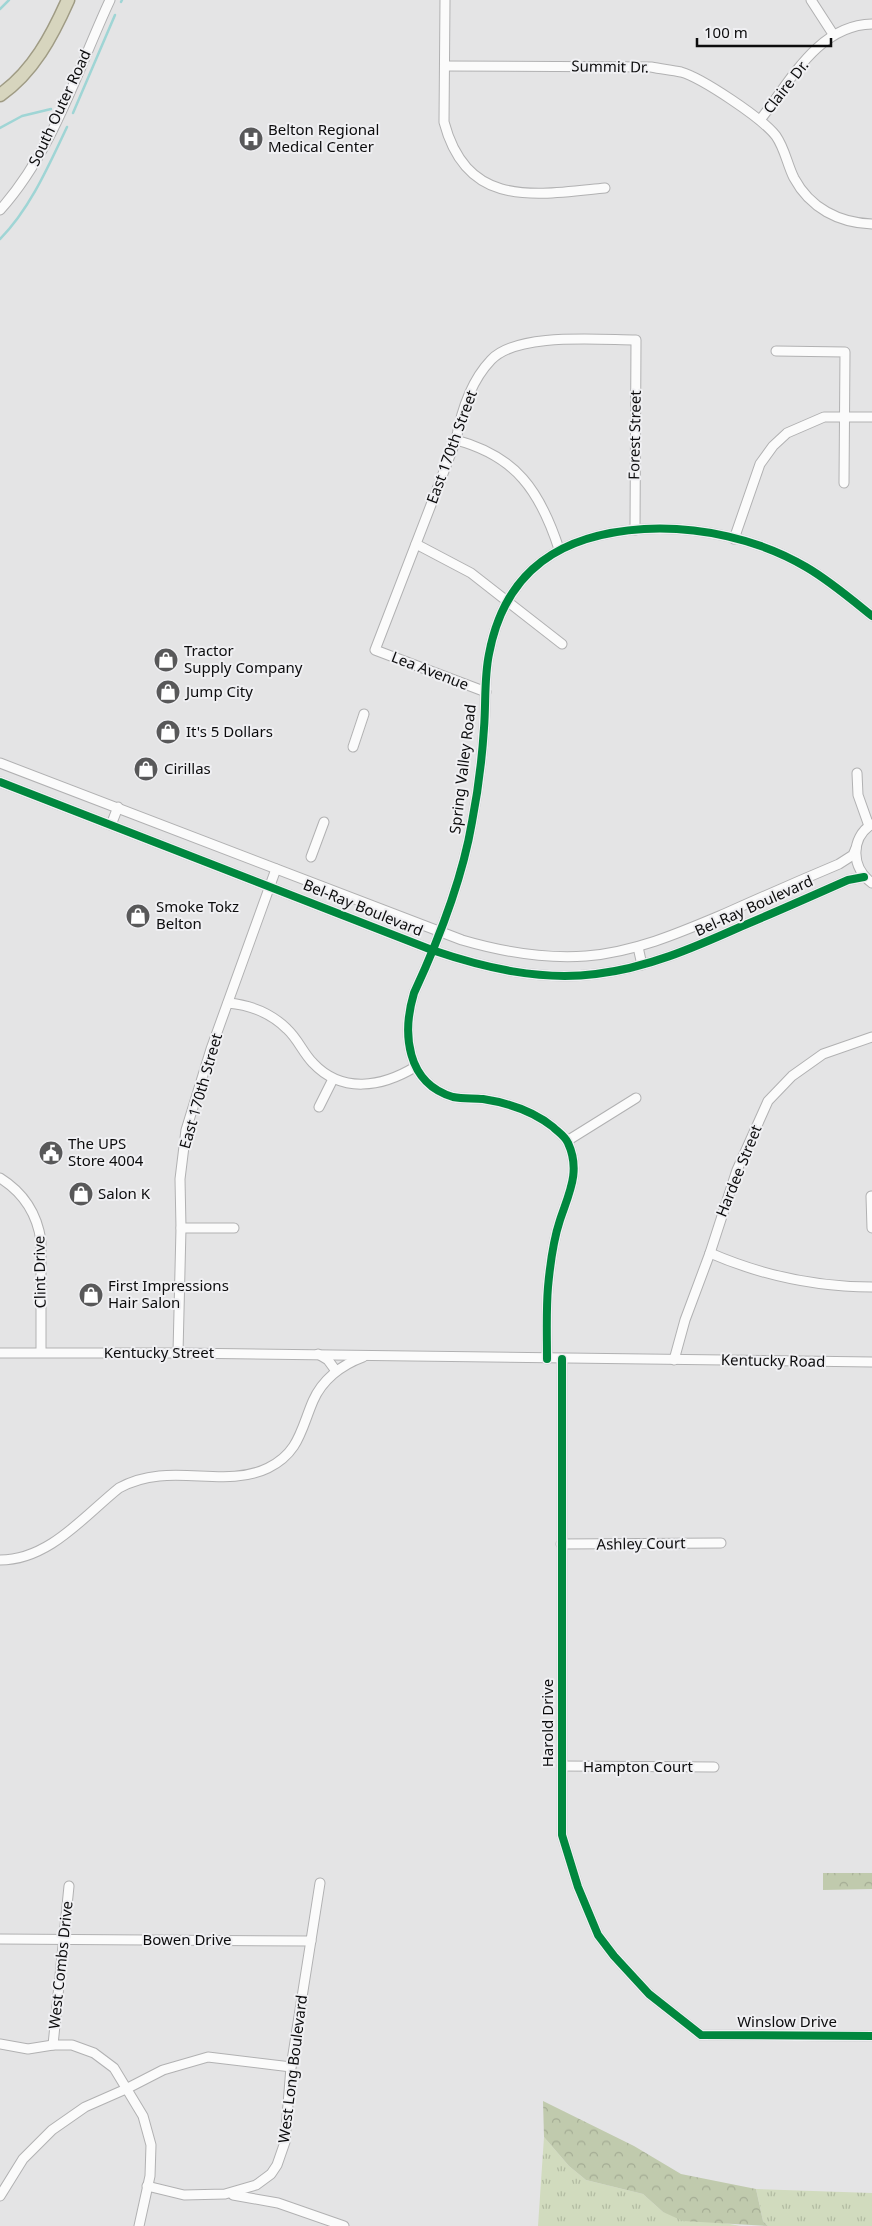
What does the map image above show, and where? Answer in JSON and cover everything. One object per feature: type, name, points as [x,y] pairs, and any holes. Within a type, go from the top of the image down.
[{"type":"highway","points":[[0,95],[12,87],[32,65],[58,22],[68,0]]},
{"type":"street","name":"South Outer Road","points":[[0,210],[25,179],[42,150],[110,0]]},
{"type":"street","points":[[445,0],[444,122],[452,146],[466,168],[495,187],[518,194],[605,188]]},
{"type":"street","points":[[811,0],[833,34],[850,26],[872,24]]},
{"type":"street","name":"Claire Dr.","points":[[760,120],[815,50],[833,34]]},
{"type":"street","name":"Summit Dr.","points":[[445,66],[659,69],[682,73],[722,94],[760,120],[775,135],[785,152],[794,177],[811,202],[835,216],[855,223],[872,224]]},
{"type":"street","name":"East 170th Street","points":[[375,650],[456,440],[464,407],[472,390],[492,359],[502,352],[521,344],[541,340],[636,340]]},
{"type":"street","name":"Forest Street","points":[[635,530],[636,340]]},
{"type":"street","points":[[776,351],[845,352],[844,483]]},
{"type":"street","points":[[734,538],[760,464],[773,446],[787,433],[803,424],[824,417],[872,417]]},
{"type":"street","points":[[456,440],[490,452],[517,470],[551,525],[559,549]]},
{"type":"street","name":"Spring Valley Road","points":[[567,1141],[545,1122],[514,1106],[481,1099],[464,1099],[441,1091],[430,1084],[415,1067],[410,1052],[407,1023],[414,993],[454,895],[472,822],[482,753],[488,655],[494,634],[508,600],[526,574],[559,549],[583,539],[635,530],[680,528],[734,538],[784,556],[806,567],[872,616]]},
{"type":"street","points":[[416,544],[472,573],[562,644]]},
{"type":"street","name":"Lea Avenue","points":[[375,650],[486,692]]},
{"type":"street","points":[[353,747],[364,714]]},
{"type":"street","name":"Bel-Ray Boulevard","points":[[0,763],[440,932],[490,948],[535,956],[586,956],[638,947],[691,928],[839,864],[853,855],[858,839],[870,825]]},
{"type":"street","points":[[857,774],[858,795],[870,825]]},
{"type":"street","name":"Bel-Ray Boulevard","points":[[0,782],[432,950],[492,969],[529,974],[570,976],[595,974],[642,965],[692,948],[848,880],[864,876]]},
{"type":"street","points":[[111,825],[118,808]]},
{"type":"street","points":[[311,857],[324,822]]},
{"type":"street","points":[[856,848],[856,863],[864,876],[872,883]]},
{"type":"street","name":"East 170th Street","points":[[178,1353],[182,1228],[180,1179],[186,1130],[211,1049],[276,868]]},
{"type":"street","points":[[638,947],[642,965]]},
{"type":"street","points":[[228,1003],[249,1007],[275,1019],[298,1040],[312,1063],[333,1079],[356,1085],[373,1084],[388,1080],[415,1067]]},
{"type":"street","name":"Hardee Street","points":[[674,1360],[685,1320],[710,1253],[737,1170],[768,1101],[792,1076],[823,1054],[872,1037]]},
{"type":"street","points":[[319,1107],[333,1079]]},
{"type":"street","points":[[547,1359],[548,1287],[555,1240],[560,1220],[573,1187],[574,1162],[567,1141],[636,1098]]},
{"type":"street","name":"Clint Drive","points":[[0,1178],[11,1185],[29,1204],[40,1228],[42,1241],[41,1352]]},
{"type":"street","points":[[871,1196],[872,1228]]},
{"type":"street","points":[[182,1228],[234,1228]]},
{"type":"street","points":[[710,1253],[762,1273],[791,1280],[828,1286],[872,1287]]},
{"type":"street","name":"Kentucky Street","points":[[0,1353],[368,1355]]},
{"type":"street","points":[[318,1354],[340,1369]]},
{"type":"street","points":[[332,1354],[342,1361],[340,1369]]},
{"type":"street","points":[[0,1560],[13,1560],[50,1545],[112,1493],[132,1481],[158,1475],[245,1475],[268,1468],[281,1460],[301,1435],[320,1388],[340,1369],[368,1355],[674,1360]]},
{"type":"street","name":"Harold Drive","points":[[562,1359],[562,1835],[578,1887],[598,1935],[619,1962],[649,1994],[701,2036]]},
{"type":"street","name":"Kentucky Road","points":[[674,1360],[872,1362]]},
{"type":"street","name":"Ashley Court","points":[[561,1544],[721,1543]]},
{"type":"street","name":"Hampton Court","points":[[562,1766],[714,1767]]},
{"type":"street","name":"West Long Boulevard","points":[[225,2194],[251,2188],[271,2174],[283,2153],[291,2067],[320,1883]]},
{"type":"street","name":"West Combs Drive","points":[[53,2045],[69,1886]]},
{"type":"street","name":"Bowen Drive","points":[[0,1939],[311,1941]]},
{"type":"street","name":"Winslow Drive","points":[[701,2036],[872,2036]]},
{"type":"street","points":[[0,2044],[28,2049],[53,2045],[72,2045],[94,2052],[114,2068],[143,2116],[148,2129],[151,2162],[139,2226]]},
{"type":"street","points":[[0,2196],[23,2159],[52,2130],[85,2107],[126,2090],[163,2070],[208,2057],[291,2067]]},
{"type":"street","points":[[147,2186],[184,2195],[225,2194],[263,2200],[285,2205],[321,2220],[344,2226]]},
{"type":"street","points":[[251,2188],[263,2200]]},
{"type":"green space","points":[[823,1873],[872,1873],[872,1889],[823,1890]]},
{"type":"green space","points":[[543,2101],[634,2146],[681,2174],[756,2189],[763,2221],[768,2226],[683,2221],[663,2212],[643,2194],[586,2180],[569,2166],[544,2137]]},
{"type":"green space","points":[[544,2137],[569,2166],[586,2180],[643,2194],[663,2212],[741,2226],[538,2226]]},
{"type":"green space","points":[[756,2189],[872,2193],[872,2226],[768,2226],[763,2221]]},
{"type":"waterway","points":[[0,9],[9,0]]},
{"type":"waterway","points":[[73,113],[115,15]]},
{"type":"waterway","points":[[0,128],[22,116],[51,109]]},
{"type":"waterway","points":[[0,239],[30,200],[67,127]]},
{"type":"cycle path","points":[[547,1359],[547,1305],[551,1262],[555,1236],[574,1173],[574,1163],[568,1143],[561,1134],[545,1121],[520,1108],[483,1099],[453,1097],[437,1090],[425,1080],[417,1068],[411,1055],[409,1040],[408,1024],[414,993],[449,909],[468,844],[481,763],[487,663],[497,624],[508,599],[523,578],[542,561],[563,548],[587,539],[614,532],[644,529],[707,532],[728,536],[768,549],[788,557],[815,572],[872,616]]},
{"type":"cycle path","points":[[0,782],[432,950],[492,967],[533,974],[554,976],[596,974],[652,962],[705,942],[848,880],[864,877]]},
{"type":"cycle path","points":[[562,1359],[562,1835],[578,1887],[598,1935],[614,1956],[649,1994],[701,2035],[872,2036]]},
{"type":"place","name":"Belton Regional Medical Center","points":[[251,139]]},
{"type":"place","name":"Tractor Supply Company","points":[[166,660]]},
{"type":"place","name":"Jump City","points":[[168,692]]},
{"type":"place","name":"It's 5 Dollars","points":[[168,732]]},
{"type":"place","name":"Cirillas","points":[[146,769]]},
{"type":"place","name":"Smoke Tokz Belton","points":[[138,916]]},
{"type":"place","name":"The UPS Store 4004","points":[[51,1153]]},
{"type":"place","name":"Salon K","points":[[81,1194]]},
{"type":"place","name":"First Impressions Hair Salon","points":[[91,1295]]}]
